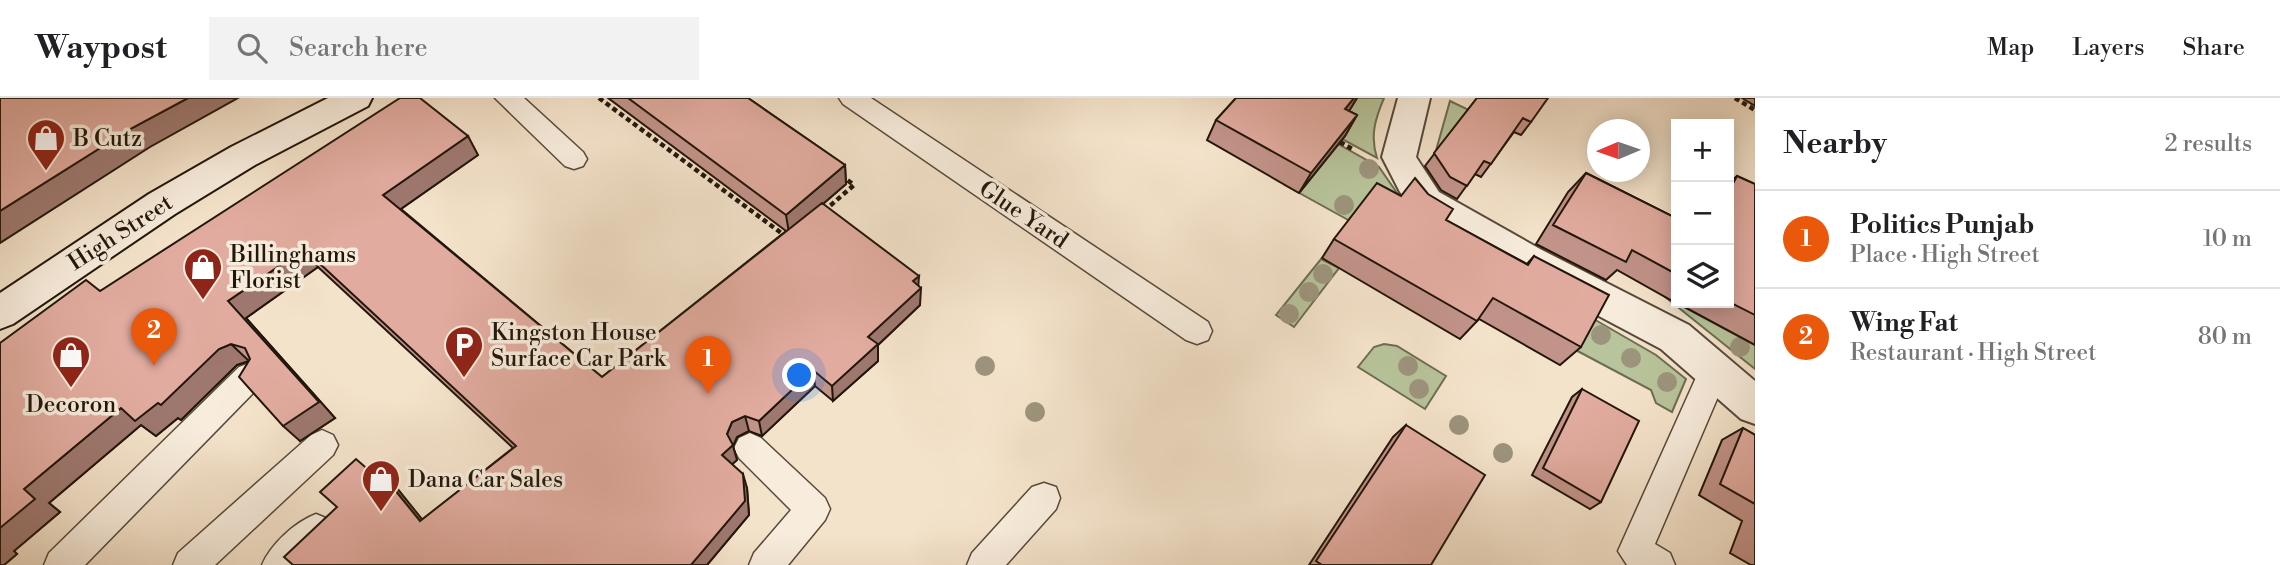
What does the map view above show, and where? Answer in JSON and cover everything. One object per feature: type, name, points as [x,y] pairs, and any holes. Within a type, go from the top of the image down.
[{"type":"street","name":"High Street","points":[[243,156],[319,98]]},
{"type":"street","name":"High Street","points":[[0,313],[101,243],[243,156],[356,98]]},
{"type":"street","points":[[1415,98],[1399,157],[1412,183],[1427,202],[1527,260],[1675,337],[1755,406]]},
{"type":"lane","points":[[508,98],[574,159]]},
{"type":"lane","name":"Glue Yard","points":[[852,98],[1197,331]]},
{"type":"lane","points":[[1658,565],[1635,551],[1714,371]]},
{"type":"lane","points":[[61,565],[250,376]]},
{"type":"lane","points":[[190,565],[322,445]]},
{"type":"lane","points":[[750,447],[813,509],[766,565]]},
{"type":"lane","points":[[984,565],[1044,498]]},
{"type":"lane","points":[[279,565],[327,520]]},
{"type":"path","points":[[599,98],[791,240]]},
{"type":"path","points":[[1735,98],[1755,110]]},
{"type":"path","points":[[822,212],[854,185],[831,169]]},
{"type":"green space","points":[[1325,98],[1384,98],[1374,128],[1377,158],[1342,139],[1345,136]]},
{"type":"green space","points":[[1450,101],[1469,110],[1435,154]]},
{"type":"green space","points":[[1322,142],[1338,144],[1379,167],[1404,203],[1350,221],[1285,185]]},
{"type":"green space","points":[[1321,259],[1339,268],[1294,327],[1276,315]]},
{"type":"green space","points":[[1566,303],[1656,355],[1686,379],[1672,412],[1656,403],[1651,390],[1570,347]]},
{"type":"green space","points":[[1679,308],[1689,308],[1755,344],[1755,369]]},
{"type":"green space","points":[[1384,344],[1397,346],[1446,376],[1425,409],[1358,367],[1374,347]]},
{"type":"building","points":[[0,98],[188,98],[132,128],[0,211]]},
{"type":"building","points":[[400,98],[420,98],[468,136],[383,195],[602,377],[822,203],[919,276],[913,281],[921,288],[868,337],[878,344],[832,386],[813,370],[759,421],[745,416],[732,422],[727,434],[733,445],[722,455],[743,474],[745,501],[691,565],[293,565],[284,557],[337,507],[320,492],[356,459],[372,473],[377,468],[420,521],[516,446],[304,249],[228,301],[319,402],[283,426],[239,377],[250,359],[245,348],[231,344],[219,349],[161,405],[158,403],[135,421],[121,408],[24,489],[35,499],[0,528],[0,343],[86,280],[100,291]]},
{"type":"building","points":[[628,98],[748,98],[845,165],[786,215]]},
{"type":"building","points":[[1236,98],[1354,98],[1345,109],[1357,115],[1311,173],[1216,120]]},
{"type":"building","points":[[1477,98],[1548,98],[1531,122],[1523,118],[1491,164],[1484,161],[1467,186],[1450,177],[1434,153]]},
{"type":"building","points":[[1586,173],[1587,182],[1604,182],[1671,216],[1671,271],[1632,250],[1626,262],[1553,225]]},
{"type":"building","points":[[1737,176],[1755,184],[1755,315],[1734,304],[1734,182]]},
{"type":"building","points":[[1415,178],[1428,194],[1453,209],[1446,220],[1528,265],[1534,256],[1609,295],[1581,347],[1493,298],[1477,321],[1334,239],[1377,183],[1401,196]]},
{"type":"building","points":[[1582,389],[1639,421],[1601,502],[1543,468]]},
{"type":"building","points":[[1406,425],[1485,475],[1431,565],[1322,565],[1316,561]]},
{"type":"building","points":[[1743,428],[1755,435],[1755,504],[1720,484]]},
{"type":"place","name":"B Cutz","points":[[46,172]]},
{"type":"place","name":"Billinghams Florist","points":[[203,301]]},
{"type":"place","name":"Wing Fat","points":[[154,366]]},
{"type":"place","name":"Kingston House Surface Car Park","points":[[464,379]]},
{"type":"place","name":"Decoron","points":[[71,389]]},
{"type":"place","name":"Politics Punjab","points":[[708,394]]},
{"type":"place","name":"Dana Car Sales","points":[[381,513]]}]
